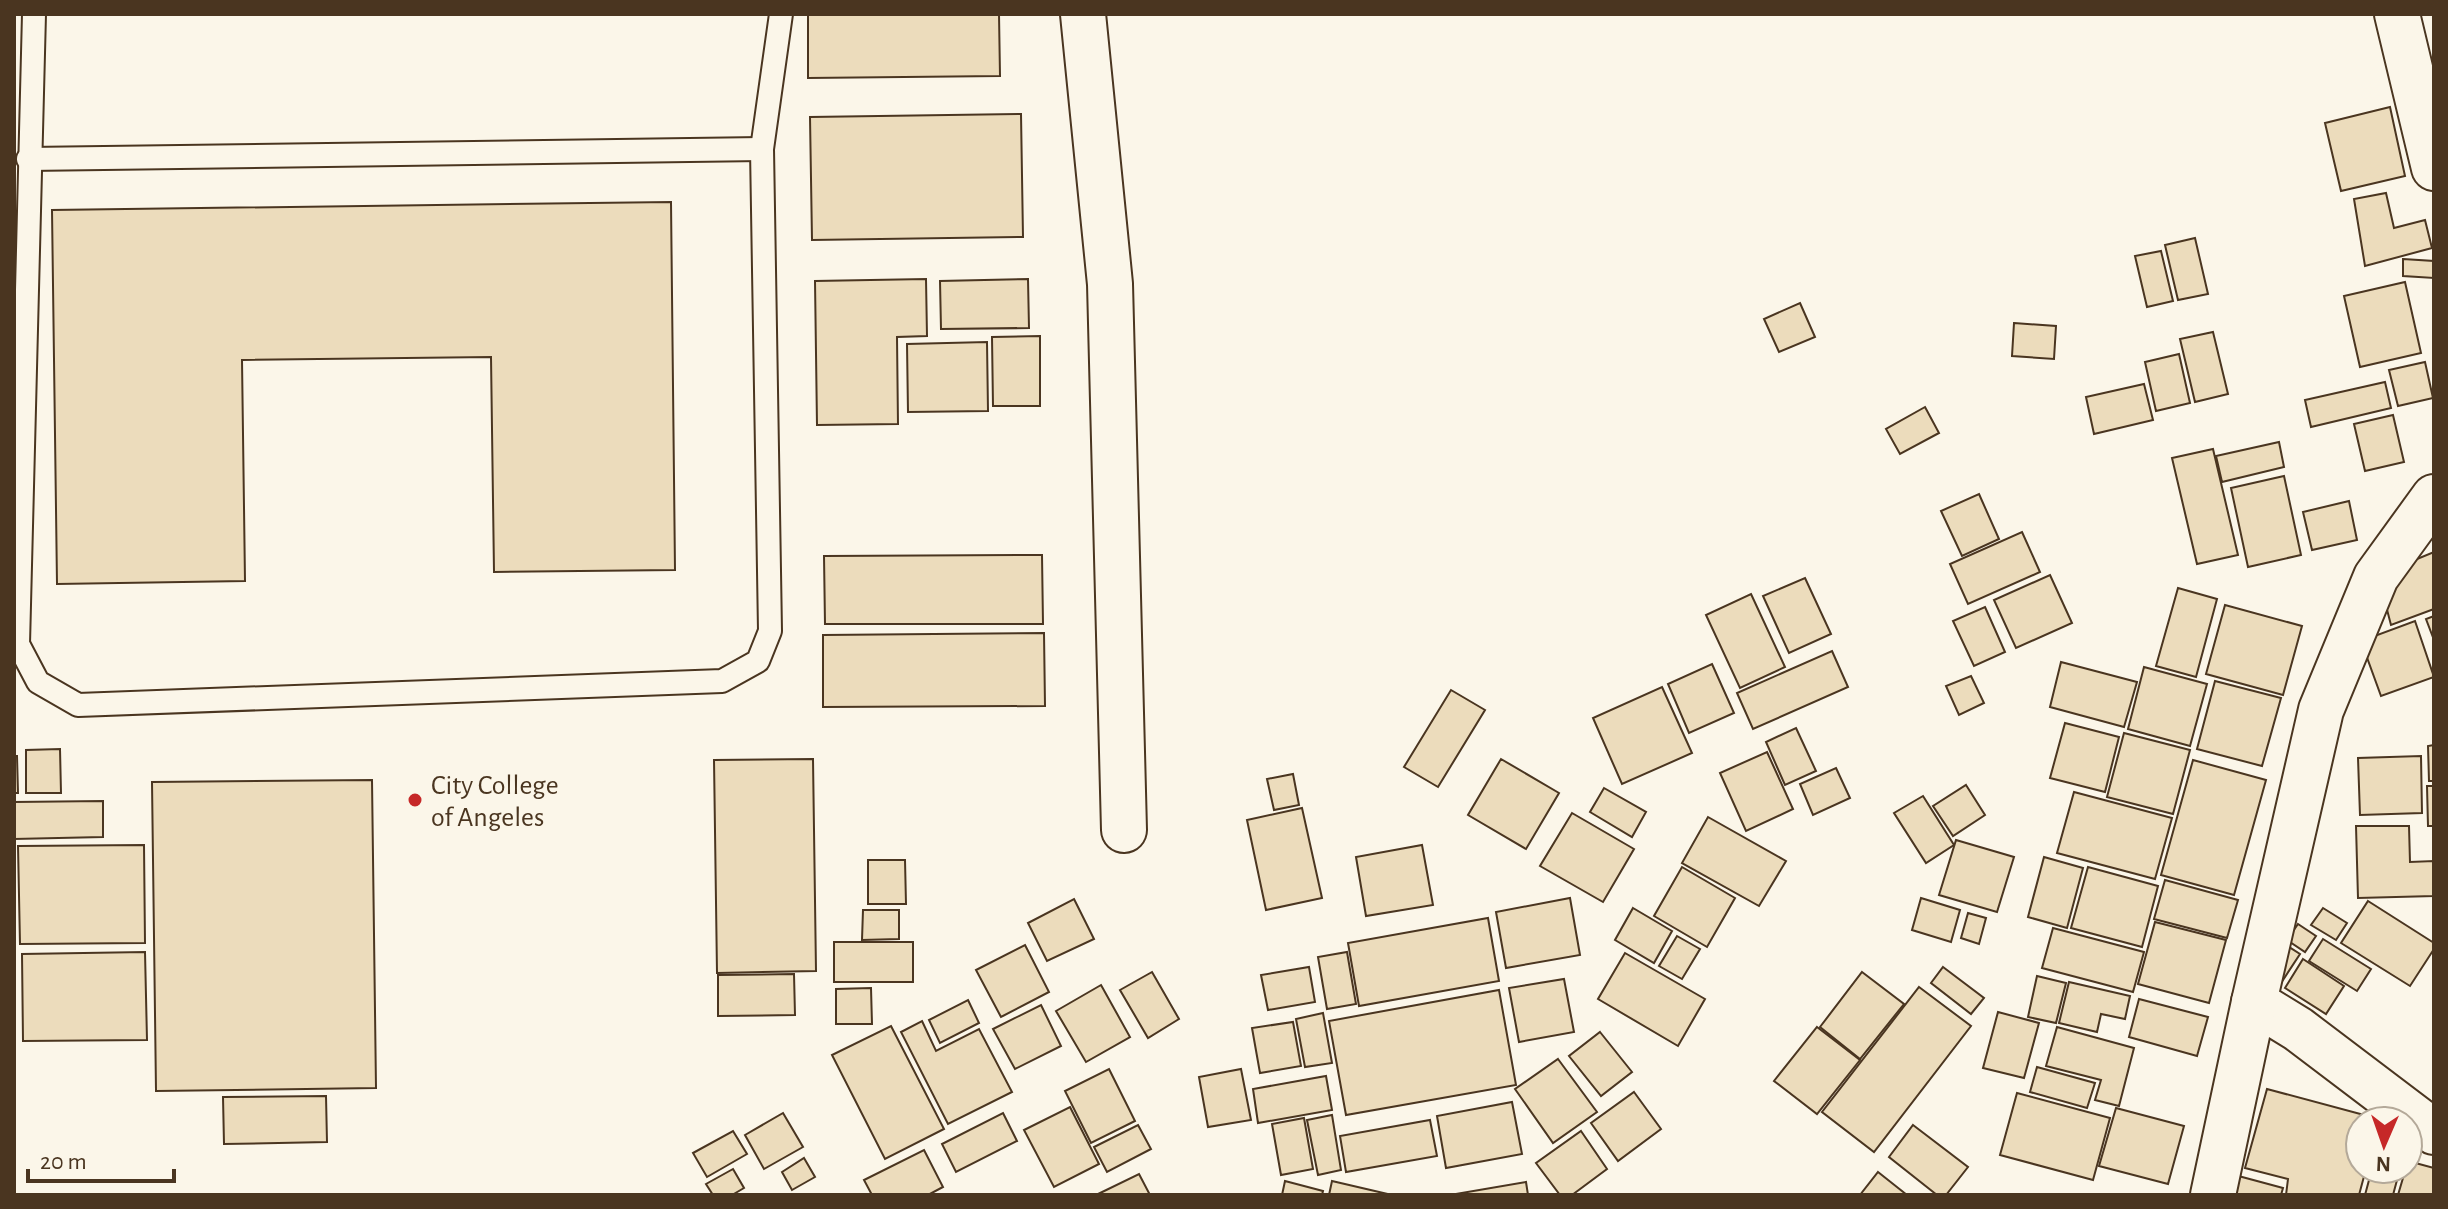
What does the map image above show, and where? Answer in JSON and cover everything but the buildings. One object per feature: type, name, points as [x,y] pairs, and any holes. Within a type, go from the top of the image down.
[{"type":"street","points":[[1083,14],[1110,284],[1124,830]]},
{"type":"street","points":[[2397,14],[2434,168]]},
{"type":"street","points":[[2213,1195],[2321,710],[2376,577],[2434,497]]},
{"type":"street","points":[[2254,1002],[2298,1029],[2434,1132]]},
{"type":"lane","points":[[34,14],[18,644],[38,682],[78,705],[722,681],[758,661],[770,631],[762,149],[781,14]]},
{"type":"lane","points":[[28,159],[762,149]]},
{"type":"place","name":"City College of Angeles","points":[[415,800]]}]
